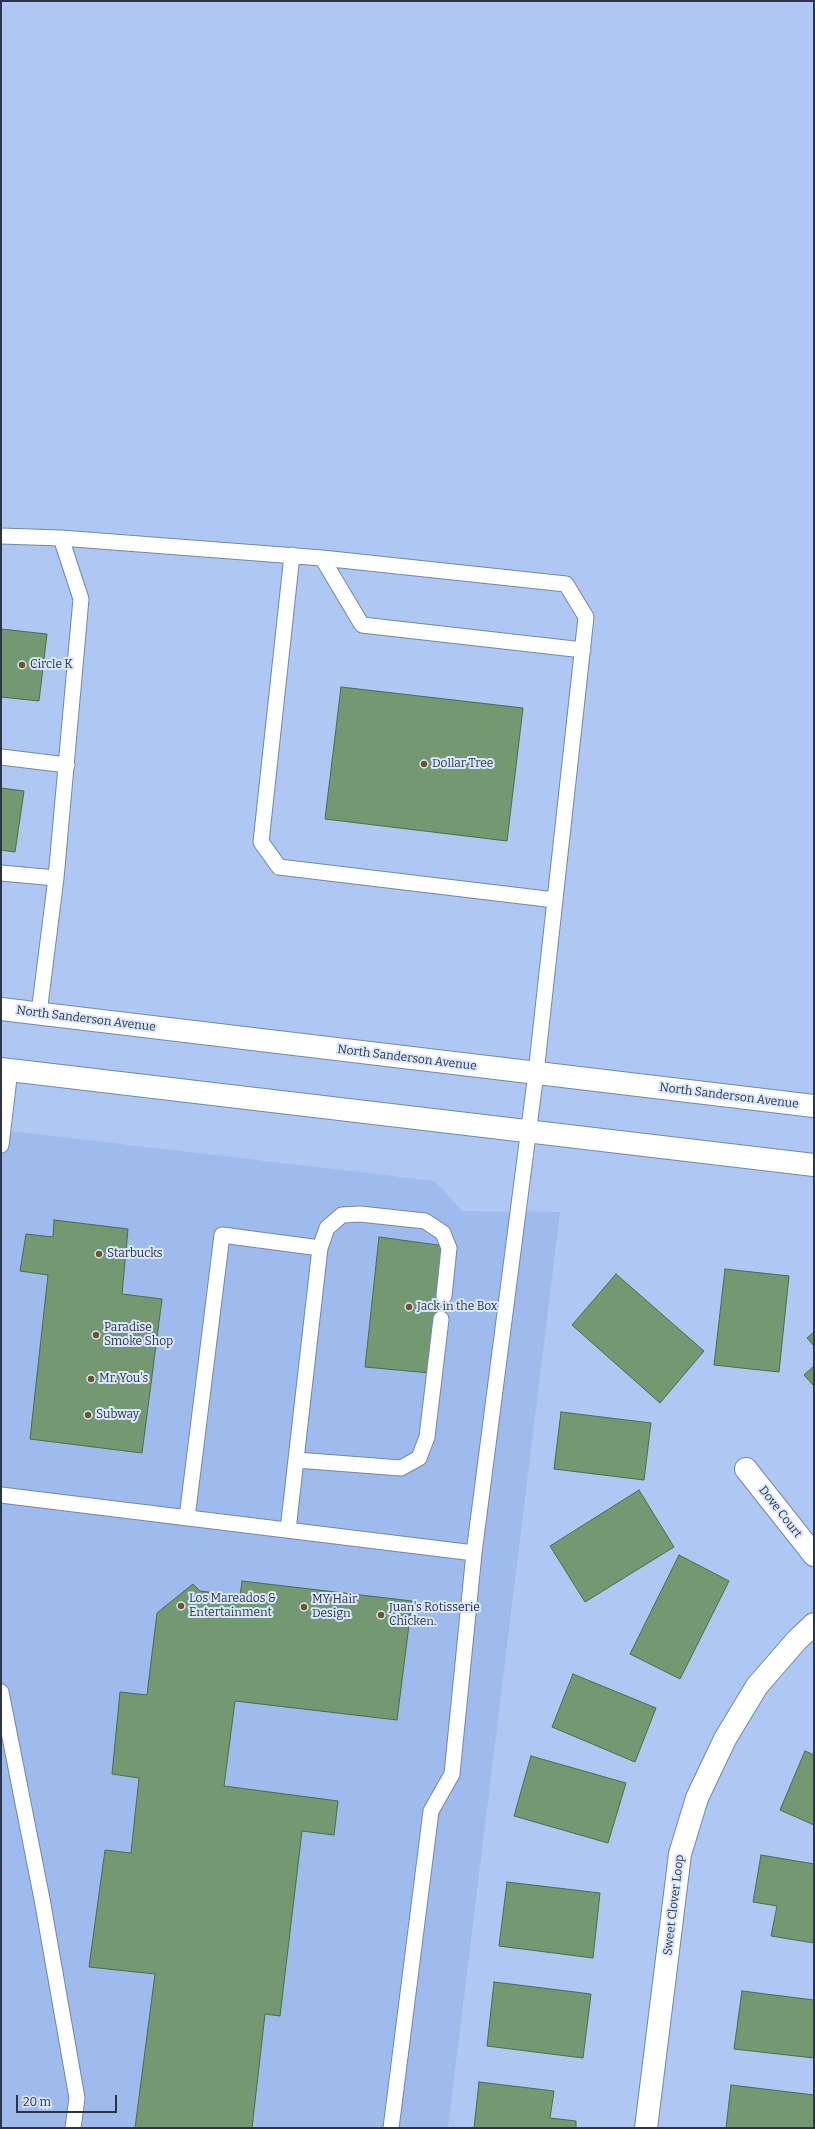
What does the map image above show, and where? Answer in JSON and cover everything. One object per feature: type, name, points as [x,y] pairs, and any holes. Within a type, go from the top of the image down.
[{"type":"main road","name":"North Sanderson Avenue","points":[[1,1009],[814,1106]]},
{"type":"main road","points":[[5,1070],[527,1130],[814,1165]]},
{"type":"main road","name":"Dove Court","points":[[746,1469],[814,1555]]},
{"type":"main road","name":"Sweet Clover Loop","points":[[646,2128],[680,1854],[697,1798],[725,1739],[757,1686],[797,1640],[814,1624]]},
{"type":"lane","points":[[1,536],[61,538],[292,555],[566,584],[586,618],[536,1073],[527,1130],[474,1553],[452,1774],[431,1811],[391,2128]]},
{"type":"lane","points":[[39,1013],[56,878],[81,599],[61,538]]},
{"type":"lane","points":[[292,555],[261,842],[279,866],[555,900]]},
{"type":"lane","points":[[322,558],[362,625],[582,650]]},
{"type":"lane","points":[[1,757],[67,765]]},
{"type":"lane","points":[[1,873],[56,878]]},
{"type":"lane","points":[[1,1145],[5,1070]]},
{"type":"lane","points":[[288,1530],[320,1248],[327,1228],[342,1214],[360,1214],[425,1221],[443,1232],[450,1248],[444,1296]]},
{"type":"lane","points":[[187,1518],[222,1234],[320,1248]]},
{"type":"lane","points":[[296,1460],[401,1468],[419,1458],[427,1437],[441,1319]]},
{"type":"lane","points":[[1,1495],[474,1553]]},
{"type":"lane","points":[[1,1692],[42,1899],[77,2098],[73,2128]]},
{"type":"shaded area","points":[[1,1130],[435,1181],[462,1211],[560,1212],[448,2128],[1,2128]]},
{"type":"building","name":"Circle K","points":[[1,629],[47,634],[39,701],[1,697]]},
{"type":"building","name":"Dollar Tree","points":[[341,687],[523,708],[507,841],[325,819]]},
{"type":"building","points":[[1,788],[24,791],[15,852],[1,850]]},
{"type":"building","points":[[54,1220],[128,1229],[122,1294],[162,1299],[142,1453],[30,1439],[48,1275],[20,1271],[26,1234],[53,1237]]},
{"type":"building","points":[[379,1237],[445,1246],[430,1373],[365,1367]]},
{"type":"building","points":[[725,1269],[789,1276],[779,1372],[714,1365]]},
{"type":"building","points":[[616,1274],[704,1351],[660,1403],[572,1325]]},
{"type":"building","points":[[814,1332],[814,1346],[807,1338]]},
{"type":"building","points":[[814,1366],[814,1386],[804,1375]]},
{"type":"building","points":[[561,1412],[651,1423],[644,1480],[554,1469]]},
{"type":"building","points":[[639,1490],[674,1547],[585,1602],[550,1546]]},
{"type":"building","points":[[679,1555],[729,1581],[680,1679],[630,1654]]},
{"type":"building","points":[[242,1581],[412,1601],[397,1720],[235,1701],[224,1786],[338,1801],[334,1835],[302,1831],[280,2016],[265,2014],[252,2128],[135,2128],[155,1974],[89,1967],[105,1850],[131,1853],[139,1778],[112,1774],[120,1692],[147,1695],[157,1613],[193,1584],[200,1591],[240,1596]]},
{"type":"building","points":[[573,1674],[656,1708],[635,1762],[552,1727]]},
{"type":"building","points":[[805,1751],[814,1755],[814,1825],[780,1810]]},
{"type":"building","points":[[531,1756],[626,1783],[608,1843],[514,1816]]},
{"type":"building","points":[[761,1855],[814,1864],[814,1943],[771,1936],[777,1906],[753,1902]]},
{"type":"building","points":[[507,1882],[600,1893],[593,1958],[499,1946]]},
{"type":"building","points":[[494,1982],[591,1994],[583,2058],[487,2046]]},
{"type":"building","points":[[742,1991],[814,2000],[814,2058],[734,2049]]},
{"type":"building","points":[[479,2082],[554,2091],[550,2118],[576,2121],[576,2128],[474,2128]]},
{"type":"building","points":[[731,2085],[814,2095],[814,2128],[726,2128]]},
{"type":"place","name":"Circle K","points":[[22,665]]},
{"type":"place","name":"Dollar Tree","points":[[424,764]]},
{"type":"place","name":"Starbucks","points":[[99,1254]]},
{"type":"place","name":"Jack in the Box","points":[[409,1307]]},
{"type":"place","name":"Paradise Smoke Shop","points":[[96,1335]]},
{"type":"place","name":"Mr. You's","points":[[91,1379]]},
{"type":"place","name":"Subway","points":[[88,1415]]},
{"type":"place","name":"Los Mareados & Entertainment","points":[[181,1606]]},
{"type":"place","name":"MY Hair Design","points":[[304,1607]]},
{"type":"place","name":"Juan's Rotisserie Chicken.","points":[[381,1615]]}]
